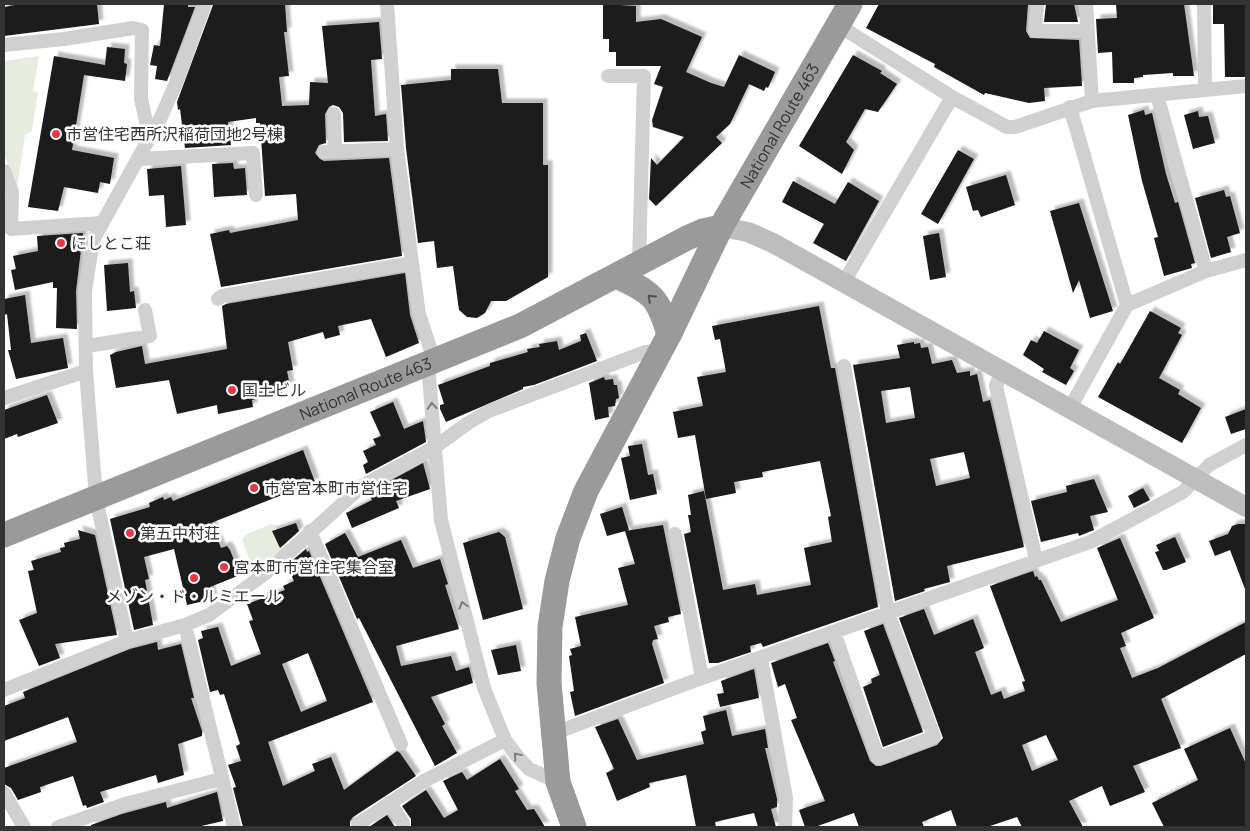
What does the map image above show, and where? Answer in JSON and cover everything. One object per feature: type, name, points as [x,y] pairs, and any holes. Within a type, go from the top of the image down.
[{"type":"highway","name":"National Route 463","points":[[574,827],[558,782],[548,683],[550,627],[557,581],[568,538],[586,490],[665,342],[721,227],[844,14]]},
{"type":"highway","name":"National Route 463","points":[[4,535],[431,364],[520,326],[687,238],[703,231],[721,227]]},
{"type":"highway","points":[[616,276],[638,287],[652,297],[661,308],[665,342]]},
{"type":"street","points":[[127,641],[96,498],[86,371],[86,291],[93,240],[139,159],[149,135],[176,83],[205,4]]},
{"type":"street","points":[[387,4],[397,149],[419,314],[431,364],[441,520],[484,688],[505,740],[529,769],[558,782]]},
{"type":"street","points":[[1037,4],[1035,31],[1088,31]]},
{"type":"street","points":[[1086,4],[1092,101]]},
{"type":"street","points":[[1204,4],[1205,90]]},
{"type":"street","points":[[844,14],[952,97],[1007,127],[1015,127],[1092,101],[1205,90],[1246,89]]},
{"type":"street","points":[[4,45],[64,39],[133,28],[142,30],[141,99],[149,135]]},
{"type":"street","points":[[608,76],[644,76],[639,263]]},
{"type":"street","points":[[1157,95],[1206,271]]},
{"type":"street","points":[[844,282],[952,97]]},
{"type":"street","points":[[1070,107],[1127,305]]},
{"type":"street","points":[[334,114],[330,152],[397,149]]},
{"type":"street","points":[[139,159],[253,153],[256,195]]},
{"type":"street","points":[[4,171],[12,192],[11,229],[102,223]]},
{"type":"street","points":[[721,227],[748,232],[844,282],[1246,507]]},
{"type":"street","points":[[1070,408],[1127,305],[1206,271],[1246,260]]},
{"type":"street","points":[[218,299],[222,296],[412,263]]},
{"type":"street","points":[[87,346],[150,336],[145,310]]},
{"type":"street","points":[[4,690],[127,641],[185,625],[209,615],[267,572],[310,531],[362,486],[435,447],[468,422],[516,400],[645,352],[665,342]]},
{"type":"street","points":[[834,632],[878,758],[934,737],[888,613],[844,366]]},
{"type":"street","points":[[1002,370],[996,386],[1036,560]]},
{"type":"street","points":[[4,398],[86,371]]},
{"type":"street","points":[[552,734],[702,678],[761,659],[1090,542],[1183,492],[1209,465],[1246,445]]},
{"type":"street","points":[[310,531],[401,744]]},
{"type":"street","points":[[675,534],[702,678]]},
{"type":"street","points":[[185,625],[234,827]]},
{"type":"street","points":[[761,659],[786,798],[785,827]]},
{"type":"street","points":[[358,824],[422,782],[505,740]]},
{"type":"street","points":[[58,827],[125,804],[221,779]]},
{"type":"street","points":[[4,794],[24,827]]},
{"type":"street","points":[[390,803],[403,823]]},
{"type":"shaded area","points":[[39,56],[33,91],[38,92],[32,131],[25,135],[17,188],[15,188],[4,153],[4,61]]},
{"type":"shaded area","points":[[271,524],[276,525],[287,537],[287,545],[259,571],[253,569],[242,541],[245,535]]},
{"type":"building","points":[[20,4],[97,4],[99,24],[4,36],[4,7]]},
{"type":"building","points":[[164,4],[188,4],[188,7],[195,7],[167,81],[155,79],[157,66],[150,65],[154,45],[160,46]]},
{"type":"building","points":[[285,4],[287,32],[284,32],[289,76],[279,77],[282,106],[309,105],[310,82],[328,83],[322,26],[379,22],[382,59],[371,60],[375,116],[386,114],[388,141],[344,142],[343,113],[339,107],[333,105],[329,107],[325,114],[326,143],[319,145],[315,153],[324,161],[389,158],[402,256],[221,287],[210,234],[229,230],[230,233],[298,220],[296,194],[265,196],[260,123],[256,123],[256,118],[228,122],[231,145],[185,148],[180,109],[178,110],[177,102],[213,5]]},
{"type":"building","points":[[603,4],[636,6],[636,22],[661,19],[702,37],[686,72],[711,83],[724,87],[739,55],[775,72],[768,88],[766,87],[764,91],[749,84],[730,124],[716,137],[722,143],[656,206],[649,199],[651,158],[657,165],[684,137],[653,127],[652,120],[663,87],[654,84],[661,66],[616,66],[616,52],[609,52],[609,39],[603,39]]},
{"type":"building","points":[[879,4],[1028,4],[1026,31],[1030,38],[1079,40],[1082,86],[1044,88],[1045,101],[1029,103],[985,93],[984,95],[934,67],[935,64],[866,28]]},
{"type":"building","points":[[1046,4],[1074,4],[1078,22],[1044,22]]},
{"type":"building","points":[[1116,4],[1184,4],[1194,76],[1173,76],[1173,73],[1143,75],[1143,77],[1134,78],[1134,83],[1113,83],[1112,52],[1098,53],[1096,19],[1117,18]]},
{"type":"building","points":[[1213,4],[1246,4],[1246,77],[1225,77],[1224,24],[1213,24]]},
{"type":"building","name":"市営住宅西所沢稲荷団地2号棟","points":[[107,47],[125,49],[124,63],[127,64],[125,81],[84,75],[72,150],[114,158],[110,184],[100,182],[98,193],[64,187],[58,211],[28,207],[54,56],[105,65]]},
{"type":"building","points":[[853,55],[882,71],[880,73],[897,84],[878,112],[865,109],[846,142],[854,150],[842,174],[799,146]]},
{"type":"building","points":[[451,69],[498,69],[502,103],[543,103],[543,165],[548,165],[548,277],[506,301],[491,301],[485,313],[477,318],[467,317],[459,310],[453,266],[437,268],[434,241],[418,243],[406,148],[401,85],[451,80]]},
{"type":"building","points":[[1144,110],[1145,115],[1152,113],[1166,174],[1175,203],[1178,202],[1195,263],[1191,264],[1192,268],[1164,276],[1154,238],[1158,237],[1142,181],[1128,115]]},
{"type":"building","points":[[1198,111],[1199,117],[1208,116],[1215,143],[1193,149],[1184,115]]},
{"type":"building","points":[[958,150],[974,159],[938,224],[921,214]]},
{"type":"building","points":[[233,163],[234,169],[245,168],[247,195],[214,197],[212,164]]},
{"type":"building","points":[[181,166],[186,225],[166,227],[164,195],[149,196],[147,169]]},
{"type":"building","points":[[1006,175],[1015,205],[981,217],[978,210],[973,211],[966,187]]},
{"type":"building","points":[[793,181],[835,204],[848,182],[879,201],[846,261],[813,243],[824,224],[782,202]]},
{"type":"building","points":[[1224,190],[1226,197],[1230,196],[1240,233],[1227,237],[1231,252],[1211,258],[1195,198]]},
{"type":"building","points":[[1079,203],[1113,311],[1090,318],[1079,280],[1073,293],[1050,211]]},
{"type":"building","points":[[83,233],[76,291],[77,329],[56,328],[57,288],[53,288],[53,282],[15,290],[11,270],[16,269],[13,256],[38,251],[37,236]]},
{"type":"building","points":[[939,233],[946,277],[930,280],[923,236]]},
{"type":"building","points":[[128,263],[130,292],[134,291],[136,308],[107,311],[104,265]]},
{"type":"building","points":[[405,273],[410,315],[419,343],[386,357],[371,319],[338,326],[340,335],[325,339],[323,332],[288,342],[293,370],[287,371],[290,386],[281,388],[283,395],[252,400],[253,407],[218,414],[217,405],[177,414],[169,380],[116,388],[110,355],[116,352],[142,346],[145,364],[227,349],[222,306],[226,304]]},
{"type":"building","points":[[25,295],[31,343],[63,338],[68,368],[16,379],[8,350],[11,350],[7,314],[4,315],[4,299]]},
{"type":"building","points":[[819,306],[831,368],[835,368],[878,607],[763,647],[761,643],[750,646],[751,652],[718,663],[709,663],[684,534],[691,532],[688,515],[691,515],[688,495],[704,491],[723,590],[755,584],[757,595],[811,585],[804,548],[832,542],[828,517],[831,516],[820,461],[762,472],[763,477],[734,482],[736,493],[706,499],[695,435],[678,438],[673,412],[703,406],[697,377],[726,372],[720,339],[715,340],[712,326]]},
{"type":"building","points":[[1150,311],[1181,328],[1178,333],[1182,335],[1159,378],[1180,390],[1178,394],[1201,408],[1182,443],[1098,397],[1118,362],[1120,364]]},
{"type":"building","points":[[1044,331],[1079,350],[1070,368],[1074,371],[1066,385],[1042,372],[1044,369],[1023,355],[1031,340],[1037,343]]},
{"type":"building","points":[[586,333],[597,361],[534,385],[523,387],[523,389],[446,422],[440,409],[440,405],[444,404],[438,385],[490,366],[490,363],[528,352],[527,349],[540,347],[539,344],[557,341],[559,350],[581,341],[580,335]]},
{"type":"building","points":[[914,342],[914,344],[920,343],[921,348],[928,347],[932,364],[952,360],[957,373],[970,371],[970,376],[977,374],[983,402],[990,400],[1024,547],[947,566],[950,582],[924,589],[925,591],[895,601],[853,365],[900,358],[897,345]],"holes":[[[910,387],[915,418],[886,423],[881,391]],[[964,452],[970,478],[936,486],[930,459]]]},
{"type":"building","points":[[604,377],[605,380],[613,379],[614,385],[617,385],[619,398],[616,399],[615,406],[608,407],[609,417],[595,420],[589,383]]},
{"type":"building","points":[[47,395],[58,423],[18,437],[17,434],[4,439],[4,410]]},
{"type":"building","points":[[393,402],[404,429],[423,421],[426,442],[366,474],[363,465],[368,462],[363,451],[376,445],[373,439],[381,436],[370,412]]},
{"type":"building","points":[[1246,409],[1246,429],[1231,434],[1225,417]]},
{"type":"building","points":[[642,444],[648,475],[653,474],[657,494],[630,500],[621,458],[630,456],[628,446]]},
{"type":"building","points":[[303,450],[315,482],[211,523],[221,548],[227,546],[230,550],[240,575],[210,587],[213,599],[187,605],[174,549],[144,557],[149,579],[145,580],[153,625],[134,630],[110,519],[150,507],[149,503],[163,497],[164,500],[171,497],[173,501]]},
{"type":"building","points":[[423,463],[430,489],[396,501],[399,508],[352,528],[346,513],[372,500],[369,494],[373,490]]},
{"type":"building","points":[[1094,479],[1108,512],[1090,516],[1094,530],[1079,536],[1078,533],[1041,542],[1031,501],[1067,492],[1066,486]]},
{"type":"building","points":[[1143,488],[1150,500],[1134,508],[1128,496]]},
{"type":"building","points":[[622,507],[629,530],[607,536],[600,514]]},
{"type":"building","points":[[296,523],[299,531],[280,548],[272,531]]},
{"type":"building","points":[[1246,524],[1245,589],[1230,550],[1215,556],[1209,541],[1228,534],[1232,526]]},
{"type":"building","points":[[663,525],[681,614],[668,617],[669,622],[654,626],[658,639],[653,640],[652,644],[664,683],[575,716],[570,692],[574,691],[569,656],[572,655],[570,649],[581,646],[575,617],[628,605],[618,568],[635,564],[625,531]]},
{"type":"building","points":[[78,530],[95,535],[117,635],[55,644],[60,658],[39,666],[19,620],[37,613],[28,571],[34,570],[31,561],[61,552],[60,548],[65,547],[64,543],[80,539]]},
{"type":"building","points":[[499,532],[505,537],[523,609],[483,620],[463,543]]},
{"type":"building","points":[[345,533],[358,557],[401,540],[413,568],[440,559],[448,584],[445,585],[459,629],[396,646],[401,666],[451,656],[456,671],[469,667],[473,683],[431,697],[445,724],[442,726],[457,753],[435,766],[359,618],[357,619],[325,544]]},
{"type":"building","points":[[1175,537],[1186,562],[1163,570],[1155,552],[1159,551],[1156,545]]},
{"type":"building","points":[[1120,538],[1154,618],[1121,633],[1126,646],[1120,648],[1132,678],[1158,668],[1246,622],[1246,654],[1161,699],[1181,748],[1133,766],[1145,792],[1110,806],[1102,786],[1069,801],[1083,827],[1022,827],[1017,817],[987,827],[957,827],[951,810],[922,822],[924,827],[859,827],[854,813],[815,827],[805,827],[799,810],[825,801],[791,720],[797,718],[785,684],[778,687],[771,663],[828,643],[835,661],[833,662],[870,761],[876,766],[881,766],[937,745],[943,738],[899,618],[924,609],[934,635],[973,619],[984,648],[975,652],[991,695],[1001,691],[1004,699],[1025,691],[1022,682],[1025,681],[990,586],[1033,571],[1035,577],[1037,576],[1041,580],[1061,622],[1118,600],[1097,548]],"holes":[[[1046,735],[1058,760],[1032,771],[1022,745]]]},
{"type":"building","points":[[306,549],[307,552],[309,551],[373,702],[268,742],[283,786],[315,771],[312,764],[331,757],[344,790],[397,751],[416,776],[353,817],[350,821],[350,827],[243,827],[233,788],[236,787],[228,765],[241,761],[236,746],[240,744],[224,694],[220,695],[218,690],[210,692],[198,640],[203,638],[201,631],[218,627],[231,666],[261,654],[249,621],[253,620],[247,604],[285,590],[283,586],[294,581],[287,565]],"holes":[[[308,653],[327,701],[301,712],[282,664]]]},
{"type":"building","points":[[883,624],[923,732],[883,747],[863,687],[872,683],[871,679],[880,675],[864,631]]},
{"type":"building","points":[[157,642],[158,650],[181,644],[194,698],[191,698],[202,731],[202,736],[178,744],[184,775],[158,783],[156,775],[100,792],[104,802],[87,808],[86,805],[83,806],[73,776],[40,787],[41,792],[18,800],[11,788],[4,784],[4,768],[77,742],[68,717],[4,741],[4,706],[25,698],[23,692],[130,649]]},
{"type":"building","points":[[516,645],[521,671],[498,675],[491,650]]},
{"type":"building","points":[[754,669],[759,698],[720,707],[717,694],[724,693],[721,681]]},
{"type":"building","points":[[726,710],[732,736],[765,729],[768,748],[765,748],[777,799],[777,807],[771,809],[776,827],[758,827],[754,813],[715,822],[716,827],[696,827],[686,775],[649,783],[650,787],[617,801],[606,773],[614,769],[595,727],[618,719],[637,760],[704,744],[701,732],[706,730],[703,716]]},
{"type":"building","points":[[1230,728],[1246,764],[1246,827],[1164,827],[1152,803],[1198,780],[1184,749]]},
{"type":"building","points":[[500,759],[519,789],[515,791],[527,810],[534,809],[545,827],[411,827],[411,819],[402,806],[426,790],[444,818],[458,810],[443,781],[462,772],[467,780]]},
{"type":"building","points":[[217,792],[223,821],[197,827],[91,827],[91,825],[122,814],[166,802],[167,808]]},
{"type":"building","points":[[387,815],[395,827],[369,827]]},
{"type":"place","name":"市営住宅西所沢稲荷団地2号棟","points":[[56,134]]},
{"type":"place","name":"にしとこ荘","points":[[61,243]]},
{"type":"place","name":"国土ビル","points":[[232,390]]},
{"type":"place","name":"市営宮本町市営住宅","points":[[254,488]]},
{"type":"place","name":"第五中村荘","points":[[130,533]]},
{"type":"place","name":"宮本町市営住宅集合室","points":[[224,567]]},
{"type":"place","name":"メゾン・ド・ルミエール","points":[[194,578]]}]
